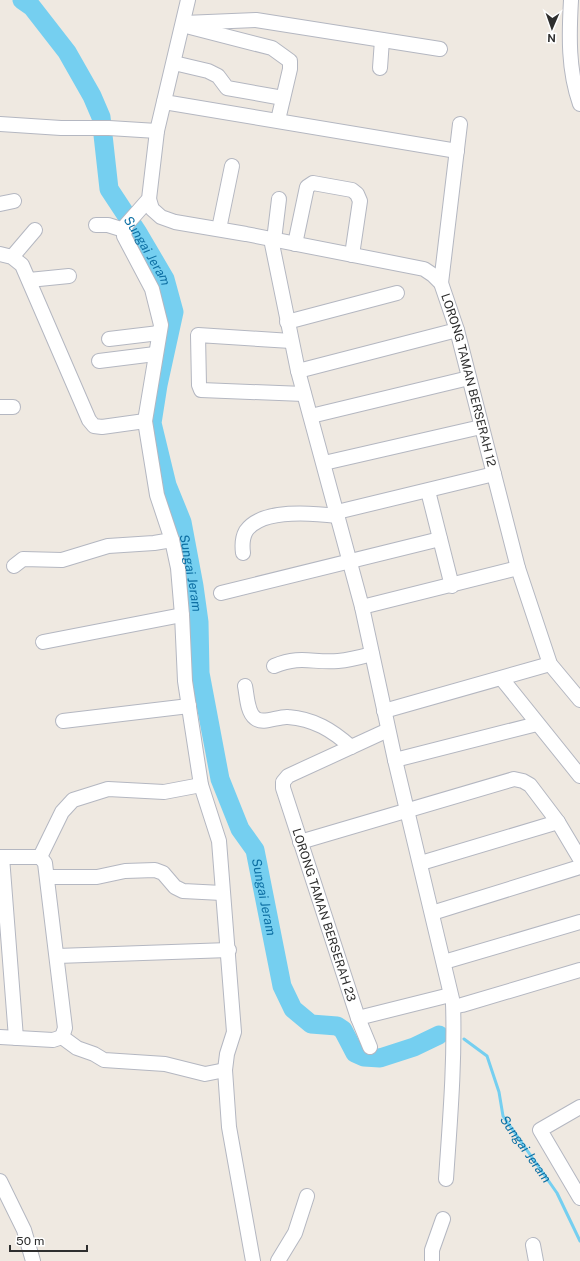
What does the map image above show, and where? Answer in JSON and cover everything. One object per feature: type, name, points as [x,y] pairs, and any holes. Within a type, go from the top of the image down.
[{"type":"street","points":[[188,0],[157,131],[149,199],[128,224],[127,243],[152,289],[161,325],[145,421],[157,495],[172,540],[178,568],[185,682],[201,785],[219,841],[222,893],[229,950],[234,1032],[226,1054],[225,1070],[229,1127],[254,1261]]},
{"type":"street","points":[[571,0],[575,29],[572,71],[580,104]]},
{"type":"street","points":[[183,24],[256,20],[440,49]]},
{"type":"street","points":[[183,24],[272,48],[283,54],[290,61],[290,69],[278,120]]},
{"type":"street","points":[[380,68],[382,40]]},
{"type":"street","points":[[174,63],[208,71],[218,76],[227,88],[283,98]]},
{"type":"street","points":[[164,102],[457,150]]},
{"type":"street","points":[[0,124],[61,128],[109,128],[157,131]]},
{"type":"street","points":[[441,283],[460,124]]},
{"type":"street","points":[[219,229],[232,166]]},
{"type":"street","points":[[295,244],[307,187],[313,184],[352,190],[357,194],[360,201],[352,255]]},
{"type":"street","points":[[279,198],[272,240],[291,341],[304,394],[324,463],[348,561],[362,607],[388,730],[421,863],[452,999],[454,1038],[451,1123],[446,1179]]},
{"type":"street","name":"LORONG TAMAN BERSERAH 12","points":[[149,199],[152,209],[161,218],[175,222],[219,229],[424,269],[433,274],[441,283],[457,330],[518,568],[550,664],[580,700]]},
{"type":"street","points":[[96,225],[128,224]]},
{"type":"street","points":[[35,230],[6,256],[22,266],[89,420],[94,426],[102,427],[145,421]]},
{"type":"street","points":[[29,280],[69,276]]},
{"type":"street","points":[[287,322],[397,293]]},
{"type":"street","points":[[298,371],[457,330]]},
{"type":"street","points":[[109,339],[159,334]]},
{"type":"street","points":[[291,341],[198,335],[198,378],[201,390],[304,394]]},
{"type":"street","points":[[99,361],[155,354]]},
{"type":"street","points":[[311,416],[469,378]]},
{"type":"street","points":[[324,463],[481,427]]},
{"type":"street","points":[[243,552],[242,543],[246,531],[258,522],[283,515],[311,513],[337,514],[494,474]]},
{"type":"street","points":[[428,491],[452,586]]},
{"type":"street","points":[[221,593],[440,539]]},
{"type":"street","points":[[14,566],[23,559],[62,560],[108,546],[154,543],[172,540]]},
{"type":"street","points":[[362,607],[452,586],[518,568]]},
{"type":"street","points":[[43,642],[182,615]]},
{"type":"street","points":[[274,666],[288,660],[303,659],[338,661],[372,654]]},
{"type":"street","points":[[384,711],[502,679],[550,664]]},
{"type":"street","points":[[502,679],[580,776]]},
{"type":"street","points":[[245,686],[251,714],[255,719],[261,721],[286,716],[304,719],[334,732],[351,747],[388,730]]},
{"type":"street","points":[[63,722],[189,706]]},
{"type":"street","points":[[395,760],[537,724]]},
{"type":"street","name":"LORONG TAMAN BERSERAH 23","points":[[351,747],[288,776],[283,782],[283,788],[358,1018],[370,1047]]},
{"type":"street","points":[[300,842],[514,779],[523,781],[530,785],[558,822],[580,859]]},
{"type":"street","points":[[40,857],[62,812],[73,800],[108,789],[164,792],[201,785]]},
{"type":"street","points":[[421,863],[558,822]]},
{"type":"street","points":[[16,1038],[1,857],[40,857]]},
{"type":"street","points":[[40,857],[45,863],[48,877],[65,1028],[62,1037]]},
{"type":"street","points":[[432,913],[580,868]]},
{"type":"street","points":[[48,877],[97,877],[125,871],[155,870],[163,873],[175,887],[183,891],[222,893]]},
{"type":"street","points":[[444,962],[580,922]]},
{"type":"street","points":[[57,956],[229,950]]},
{"type":"street","points":[[452,999],[457,1006],[462,1005],[580,970]]},
{"type":"street","points":[[358,1018],[452,999]]},
{"type":"street","points":[[0,1037],[52,1040],[62,1037]]},
{"type":"street","points":[[62,1037],[77,1048],[104,1060],[165,1064],[205,1074],[225,1070]]},
{"type":"street","points":[[580,1107],[540,1130],[580,1199]]},
{"type":"street","points":[[0,1181],[24,1230],[33,1261]]},
{"type":"street","points":[[278,1261],[295,1233],[307,1196]]},
{"type":"street","points":[[432,1261],[432,1250],[443,1218]]},
{"type":"street","points":[[532,1245],[536,1261]]},
{"type":"waterway","name":"Sungai Jeram","points":[[22,0],[32,7],[67,52],[92,96],[101,117],[109,189],[138,233],[165,279],[174,312],[158,385],[152,423],[167,485],[182,522],[199,622],[200,673],[220,779],[240,829],[255,850],[282,986],[293,1009],[311,1024],[337,1026],[343,1030],[355,1053],[364,1057],[380,1058],[414,1047],[439,1035]]},
{"type":"waterway","name":"Sungai Jeram","points":[[464,1039],[487,1056],[499,1092],[503,1116],[557,1193],[580,1241]]}]
